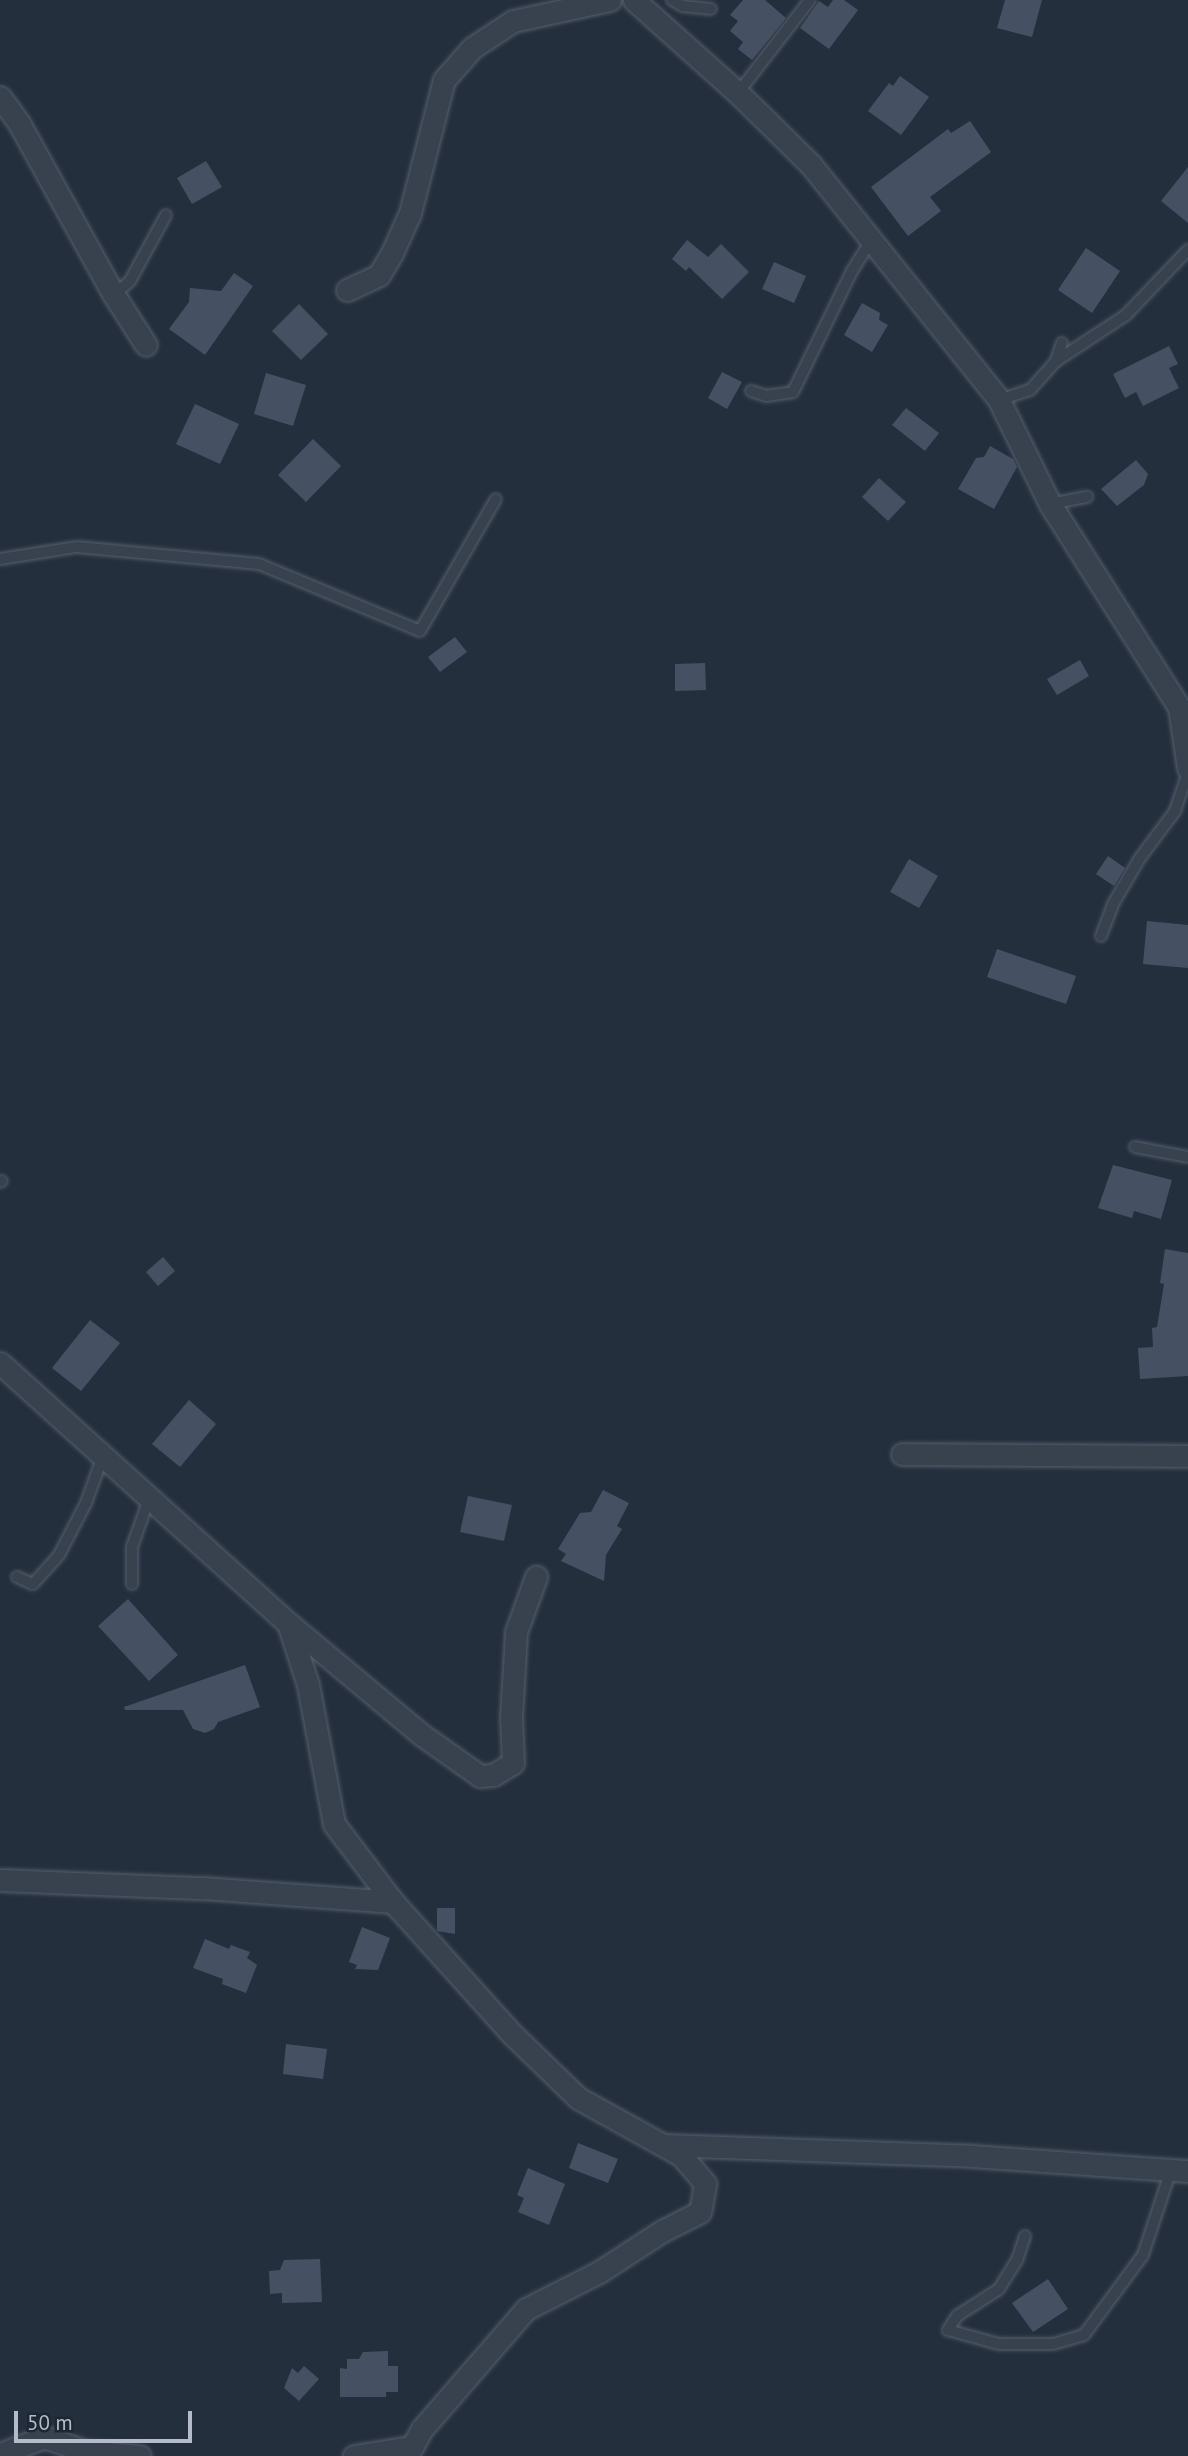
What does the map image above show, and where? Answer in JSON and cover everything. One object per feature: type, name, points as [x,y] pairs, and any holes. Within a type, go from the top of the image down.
[{"type":"street","points":[[347,290],[379,275],[392,253],[410,213],[444,80],[472,48],[513,21],[610,0]]},
{"type":"street","points":[[634,0],[738,93],[811,165],[999,400],[1050,504],[1179,707],[1188,770]]},
{"type":"street","points":[[0,97],[20,125],[114,295],[146,345]]},
{"type":"street","points":[[0,1363],[288,1623],[422,1735],[480,1776],[492,1775],[513,1763],[511,1717],[516,1632],[536,1577]]},
{"type":"street","points":[[902,1454],[1188,1455]]},
{"type":"street","points":[[288,1623],[309,1685],[334,1824],[393,1902],[512,2034],[578,2098],[681,2155],[705,2185],[700,2212],[662,2231],[599,2272],[526,2309],[422,2429],[419,2452],[354,2456]]},
{"type":"street","points":[[0,1880],[203,1888],[393,1902]]},
{"type":"street","points":[[659,2144],[972,2156],[1179,2171]]},
{"type":"street","points":[[0,2454],[44,2437],[85,2451],[139,2456]]},
{"type":"lane","points":[[672,0],[683,6],[711,9]]},
{"type":"lane","points":[[738,93],[810,0]]},
{"type":"lane","points":[[114,295],[130,281],[166,215]]},
{"type":"lane","points":[[751,391],[766,396],[793,392],[852,271],[872,239]]},
{"type":"lane","points":[[999,400],[1030,390],[1056,360],[1126,315],[1188,250]]},
{"type":"lane","points":[[1056,360],[1062,343]]},
{"type":"lane","points":[[1050,504],[1087,497]]},
{"type":"lane","points":[[0,559],[77,547],[259,564],[420,631],[496,499]]},
{"type":"lane","points":[[1101,936],[1113,904],[1140,858],[1175,811],[1188,770]]},
{"type":"lane","points":[[1135,1147],[1188,1157]]},
{"type":"lane","points":[[17,1577],[33,1584],[59,1555],[86,1503],[103,1456]]},
{"type":"lane","points":[[132,1584],[132,1547],[149,1499]]},
{"type":"lane","points":[[1026,2236],[1017,2260],[999,2289],[957,2316],[948,2330],[999,2344],[1053,2344],[1084,2335],[1143,2255],[1179,2171]]},
{"type":"building","points":[[743,0],[765,0],[786,18],[752,60],[738,49],[743,42],[730,31],[738,21],[730,15]]},
{"type":"building","points":[[833,0],[844,0],[858,10],[829,49],[800,28],[819,1],[828,7]]},
{"type":"building","points":[[1005,0],[1042,0],[1032,37],[997,28]]},
{"type":"building","points":[[900,76],[929,97],[901,135],[868,111],[889,83],[893,86]]},
{"type":"building","points":[[970,121],[991,152],[930,197],[941,211],[908,236],[871,187],[948,129],[951,133]]},
{"type":"building","points":[[206,161],[222,187],[192,204],[177,178]]},
{"type":"building","points":[[1188,167],[1188,223],[1161,201]]},
{"type":"building","points":[[687,240],[708,257],[721,244],[749,272],[722,299],[689,267],[686,271],[672,259]]},
{"type":"building","points":[[1086,248],[1120,271],[1092,313],[1058,290]]},
{"type":"building","points":[[774,262],[806,276],[794,303],[762,289]]},
{"type":"building","points":[[234,273],[253,286],[205,355],[169,329],[189,302],[190,288],[221,291]]},
{"type":"building","points":[[862,303],[880,313],[879,320],[888,325],[872,352],[844,335]]},
{"type":"building","points":[[299,304],[328,334],[301,360],[272,331]]},
{"type":"building","points":[[1169,346],[1178,364],[1169,368],[1179,388],[1143,406],[1136,392],[1125,398],[1113,374]]},
{"type":"building","points":[[722,372],[742,382],[727,409],[708,398]]},
{"type":"building","points":[[266,373],[306,385],[293,426],[254,414]]},
{"type":"building","points":[[195,404],[239,424],[220,464],[176,444]]},
{"type":"building","points":[[906,408],[939,433],[925,451],[892,425]]},
{"type":"building","points":[[313,439],[341,466],[306,502],[278,475]]},
{"type":"building","points":[[990,446],[1013,459],[1017,467],[994,509],[958,489],[976,458],[984,457]]},
{"type":"building","points":[[1136,460],[1148,474],[1144,485],[1117,506],[1101,489]]},
{"type":"building","points":[[879,478],[906,502],[888,521],[862,497]]},
{"type":"building","points":[[455,637],[467,652],[440,672],[428,657]]},
{"type":"building","points":[[1080,660],[1089,676],[1057,695],[1047,679]]},
{"type":"building","points":[[705,663],[706,690],[675,691],[675,664]]},
{"type":"building","points":[[1108,856],[1125,868],[1114,886],[1096,874]]},
{"type":"building","points":[[909,859],[938,876],[919,908],[890,892]]},
{"type":"building","points":[[1147,921],[1188,925],[1188,968],[1143,964]]},
{"type":"building","points":[[997,949],[1076,976],[1066,1004],[987,977]]},
{"type":"building","points":[[1113,1165],[1172,1180],[1161,1219],[1134,1211],[1132,1218],[1098,1208]]},
{"type":"building","points":[[1165,1249],[1188,1253],[1188,1376],[1140,1379],[1138,1348],[1153,1347],[1152,1328],[1157,1327],[1164,1284],[1160,1283]]},
{"type":"building","points":[[163,1257],[175,1271],[158,1286],[146,1272]]},
{"type":"building","points":[[90,1320],[120,1343],[81,1391],[52,1368]]},
{"type":"building","points":[[189,1400],[216,1424],[180,1467],[152,1444]]},
{"type":"building","points":[[603,1490],[629,1503],[617,1526],[622,1529],[606,1555],[604,1581],[561,1561],[566,1554],[558,1549],[580,1513],[591,1512]]},
{"type":"building","points":[[468,1496],[512,1505],[504,1541],[460,1532]]},
{"type":"building","points":[[128,1599],[178,1655],[149,1681],[98,1626]]},
{"type":"building","points":[[245,1665],[260,1707],[218,1722],[214,1729],[205,1733],[193,1729],[183,1710],[125,1710],[124,1707]]},
{"type":"building","points":[[437,1908],[455,1908],[455,1934],[437,1931]]},
{"type":"building","points":[[362,1927],[390,1938],[378,1970],[355,1969],[357,1965],[349,1962]]},
{"type":"building","points":[[205,1939],[229,1949],[231,1945],[250,1952],[247,1958],[257,1965],[246,1993],[222,1984],[223,1979],[193,1968]]},
{"type":"building","points":[[286,2044],[327,2049],[323,2079],[283,2074]]},
{"type":"building","points":[[578,2143],[618,2159],[608,2183],[569,2168]]},
{"type":"building","points":[[528,2168],[565,2184],[549,2225],[518,2212],[524,2198],[517,2195]]},
{"type":"building","points":[[320,2259],[322,2302],[282,2303],[282,2293],[270,2294],[269,2271],[280,2270],[284,2260]]},
{"type":"building","points":[[1048,2279],[1068,2309],[1033,2332],[1012,2303]]},
{"type":"building","points":[[388,2351],[388,2366],[398,2366],[398,2392],[386,2392],[386,2397],[340,2397],[340,2368],[347,2369],[347,2359],[359,2359],[363,2352]]},
{"type":"building","points":[[304,2366],[319,2379],[299,2401],[284,2388],[292,2368],[298,2373]]}]
